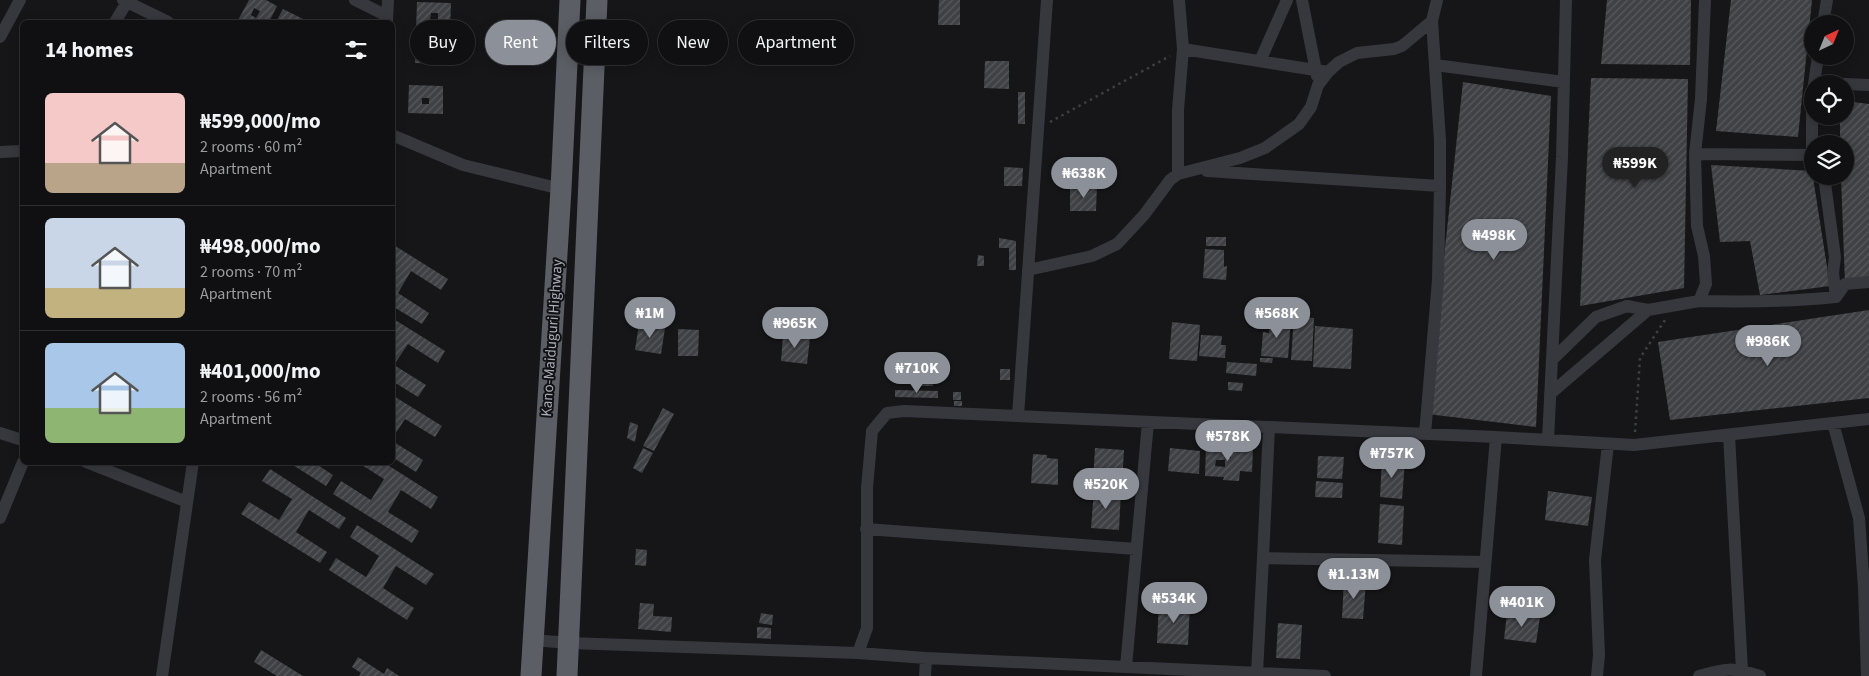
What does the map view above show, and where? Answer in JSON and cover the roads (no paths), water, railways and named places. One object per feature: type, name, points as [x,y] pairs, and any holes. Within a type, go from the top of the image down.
[{"type":"highway","name":"Kano-Maiduguri Highway","points":[[531,676],[561,189],[570,0]]},
{"type":"highway","name":"Kano-Maiduguri Highway","points":[[567,676],[597,0]]},
{"type":"street","points":[[0,37],[20,0]]},
{"type":"street","points":[[355,0],[387,19],[388,0]]},
{"type":"street","points":[[1018,416],[1047,0]]},
{"type":"street","points":[[1178,174],[1178,110],[1183,49],[1179,0]]},
{"type":"street","points":[[1260,61],[1287,0]]},
{"type":"street","points":[[1028,270],[1092,256],[1117,244],[1144,215],[1170,180],[1178,174],[1240,158],[1265,148],[1299,124],[1311,107],[1322,71],[1302,0]]},
{"type":"street","points":[[1425,434],[1438,280],[1440,140],[1432,21],[1437,0]]},
{"type":"street","points":[[1548,440],[1566,0]]},
{"type":"street","points":[[1699,301],[1706,284],[1704,256],[1697,226],[1695,154],[1701,99],[1705,0]]},
{"type":"street","points":[[1824,15],[1827,0]]},
{"type":"street","points":[[116,20],[125,1],[164,20]]},
{"type":"street","points":[[1183,49],[1322,71],[1357,54],[1394,49],[1402,46],[1432,21]]},
{"type":"street","points":[[1435,65],[1564,82]]},
{"type":"street","points":[[1854,84],[1869,85]]},
{"type":"street","points":[[395,136],[463,165],[561,189]]},
{"type":"street","points":[[0,152],[20,150]]},
{"type":"street","points":[[1695,154],[1804,155]]},
{"type":"street","points":[[1194,170],[1440,186]]},
{"type":"street","points":[[1825,185],[1835,257],[1833,273],[1836,297]]},
{"type":"street","points":[[1552,360],[1596,317],[1627,306],[1648,310],[1699,301],[1762,303],[1800,301],[1836,297],[1845,284],[1869,282]]},
{"type":"street","points":[[1550,394],[1648,310]]},
{"type":"street","points":[[858,654],[867,628],[867,488],[872,430],[887,413],[904,411],[1496,437],[1634,445],[1869,419]]},
{"type":"street","points":[[1126,667],[1148,422]]},
{"type":"street","points":[[1833,423],[1859,518],[1867,588],[1867,676]]},
{"type":"street","points":[[1257,673],[1269,427]]},
{"type":"street","points":[[0,432],[20,439]]},
{"type":"street","points":[[1728,434],[1742,670]]},
{"type":"street","points":[[1476,676],[1496,437]]},
{"type":"street","points":[[1597,676],[1599,655],[1595,560],[1608,444]]},
{"type":"street","points":[[0,518],[22,465]]},
{"type":"street","points":[[94,465],[187,502]]},
{"type":"street","points":[[162,676],[192,465]]},
{"type":"street","points":[[866,529],[1136,550]]},
{"type":"street","points":[[1263,558],[1485,562]]},
{"type":"street","points":[[533,640],[1325,676]]},
{"type":"street","points":[[925,676],[926,658]]},
{"type":"street","points":[[1699,676],[1723,669],[1742,670],[1760,676]]}]
